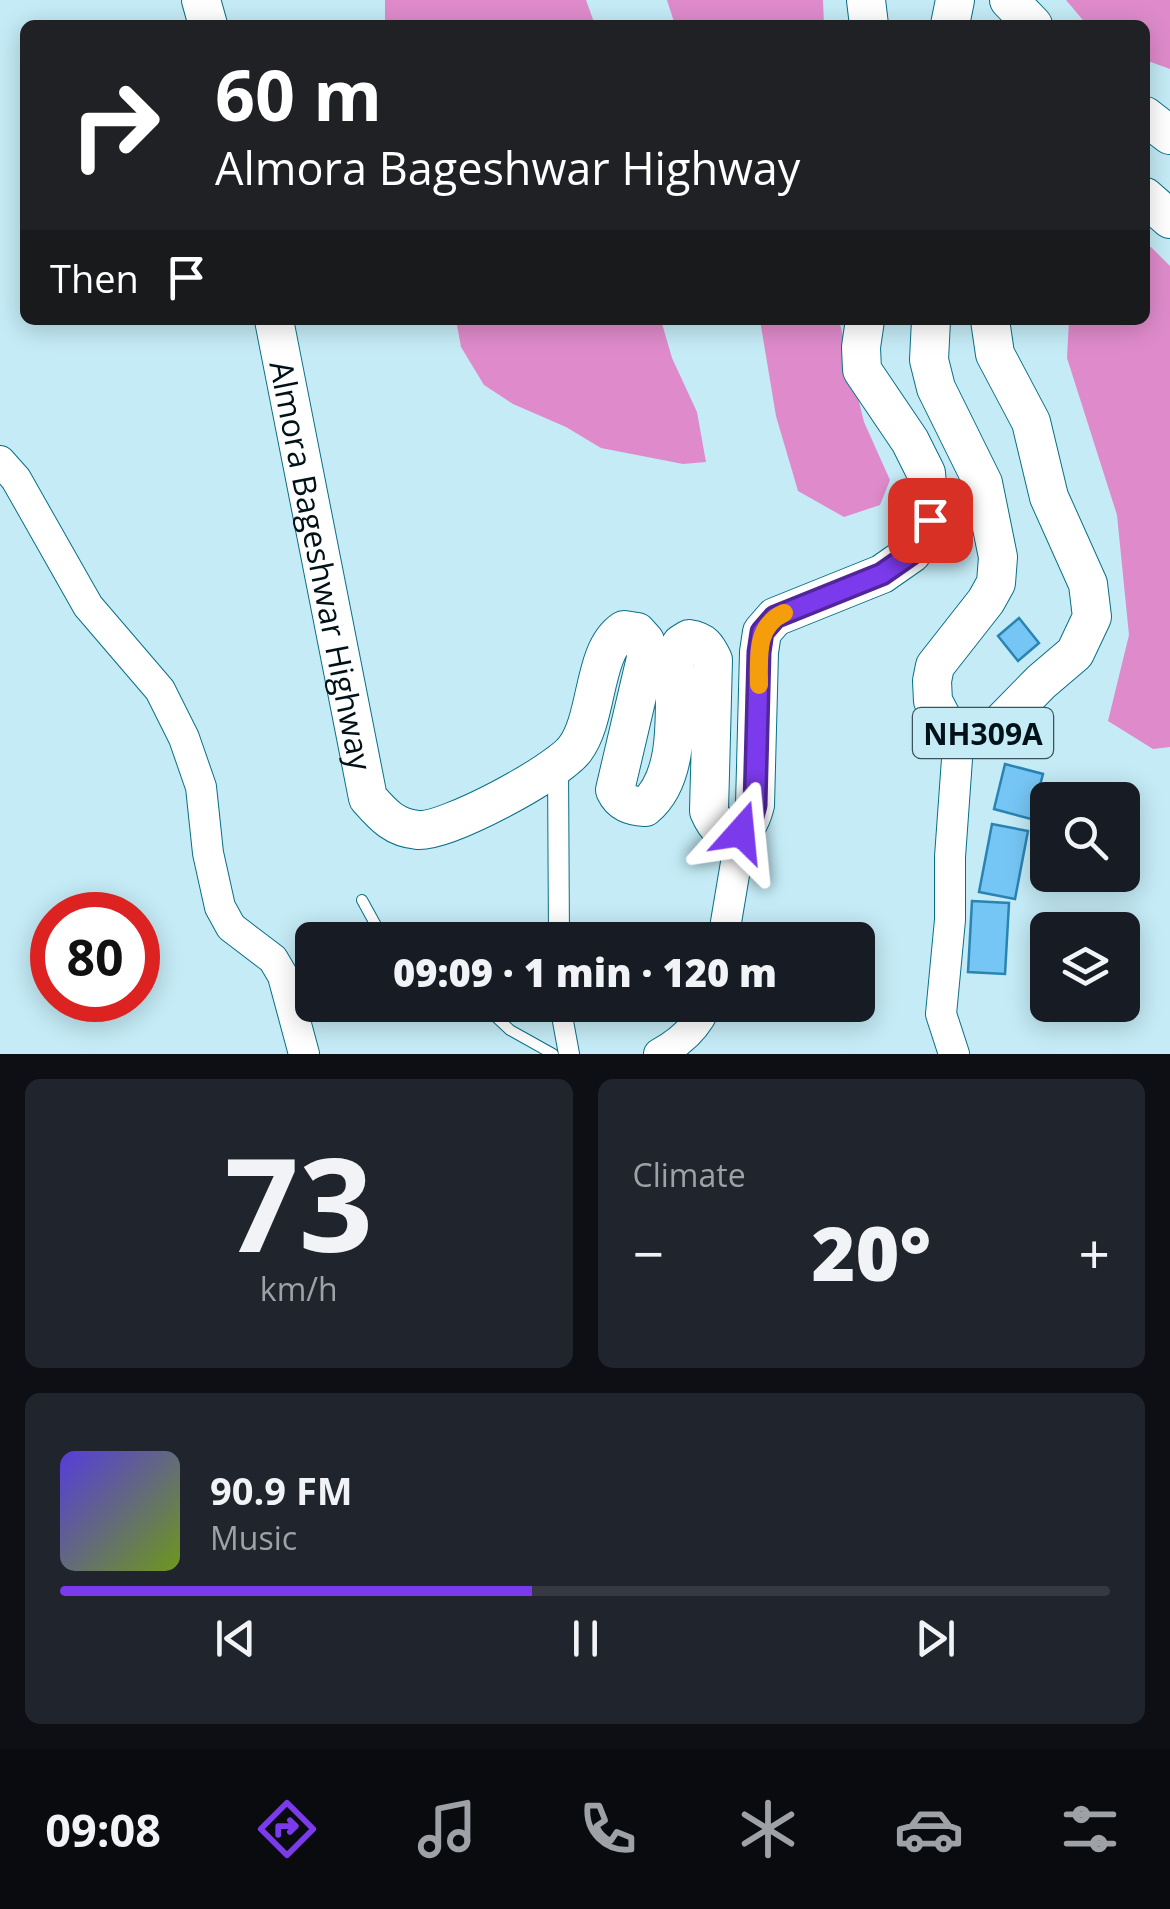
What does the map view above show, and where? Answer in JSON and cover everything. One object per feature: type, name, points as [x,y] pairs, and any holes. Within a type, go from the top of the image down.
[{"type":"highway","points":[[1009,0],[1027,20]]},
{"type":"highway","points":[[1150,120],[1170,135]]},
{"type":"highway","points":[[1150,201],[1170,219]]},
{"type":"highway","name":"Almora Bageshwar Highway","points":[[275,325],[368,798],[388,822],[420,830],[455,821],[558,766],[586,731],[607,650],[614,637],[624,630],[637,632],[645,641],[646,658],[615,790],[619,799],[645,807],[659,795],[672,752],[675,655],[681,644],[689,639],[698,640],[707,646],[713,660],[709,811],[716,826],[728,834],[741,832]]},
{"type":"highway","points":[[741,832],[750,824],[755,805],[762,632],[775,617],[882,574],[912,553],[930,520],[926,473],[910,441],[862,370],[865,325]]},
{"type":"highway","name":"NH309A","points":[[931,325],[929,360],[936,388],[983,482],[998,558],[996,582],[986,602],[935,666],[933,701],[944,722],[958,731],[976,734],[993,732],[1041,682],[1076,654],[1092,617],[1088,584],[1050,497],[1030,422],[995,354],[991,325]]},
{"type":"main road","points":[[0,462],[16,479],[88,606],[160,690],[184,738],[201,787],[208,853],[220,907],[231,927],[273,959],[283,976],[304,1054]]},
{"type":"main road","points":[[954,1054],[941,1014],[950,920],[958,731]]},
{"type":"main road","points":[[726,922],[741,832]]},
{"type":"main road","points":[[659,1054],[679,1043],[696,1022]]},
{"type":"street","points":[[558,766],[559,922]]},
{"type":"street","points":[[563,1022],[569,1054]]},
{"type":"lane","points":[[362,900],[374,922]]},
{"type":"lane","points":[[502,1022],[553,1054]]},
{"type":"shaded area","points":[[385,0],[586,0],[593,20],[385,20]]},
{"type":"shaded area","points":[[667,0],[823,0],[824,20],[673,20]]},
{"type":"shaded area","points":[[1066,0],[1170,0],[1170,69],[1150,62],[1150,20],[1083,20]]},
{"type":"shaded area","points":[[1151,247],[1170,266],[1170,747],[1153,749],[1108,721],[1129,635],[1117,515],[1067,358],[1069,325],[1150,325]]},
{"type":"shaded area","points":[[457,325],[662,325],[672,358],[697,412],[706,462],[683,464],[601,448],[484,385],[461,347]]},
{"type":"shaded area","points":[[761,325],[840,325],[864,422],[890,480],[880,505],[844,517],[798,491],[776,416]]},
{"type":"building","points":[[1019,618],[1039,643],[1018,661],[998,636]]},
{"type":"building","points":[[1005,764],[1043,774],[1041,782],[1030,782],[1030,819],[994,809]]},
{"type":"building","points":[[992,824],[1028,831],[1015,899],[979,892]]},
{"type":"building","points":[[972,901],[1009,903],[1005,974],[968,972]]},
{"type":"slow traffic","points":[[759,685],[762,632],[784,613]]},
{"type":"route","points":[[741,832],[750,824],[755,805],[762,632],[775,617],[882,574],[912,553],[930,520]]}]
